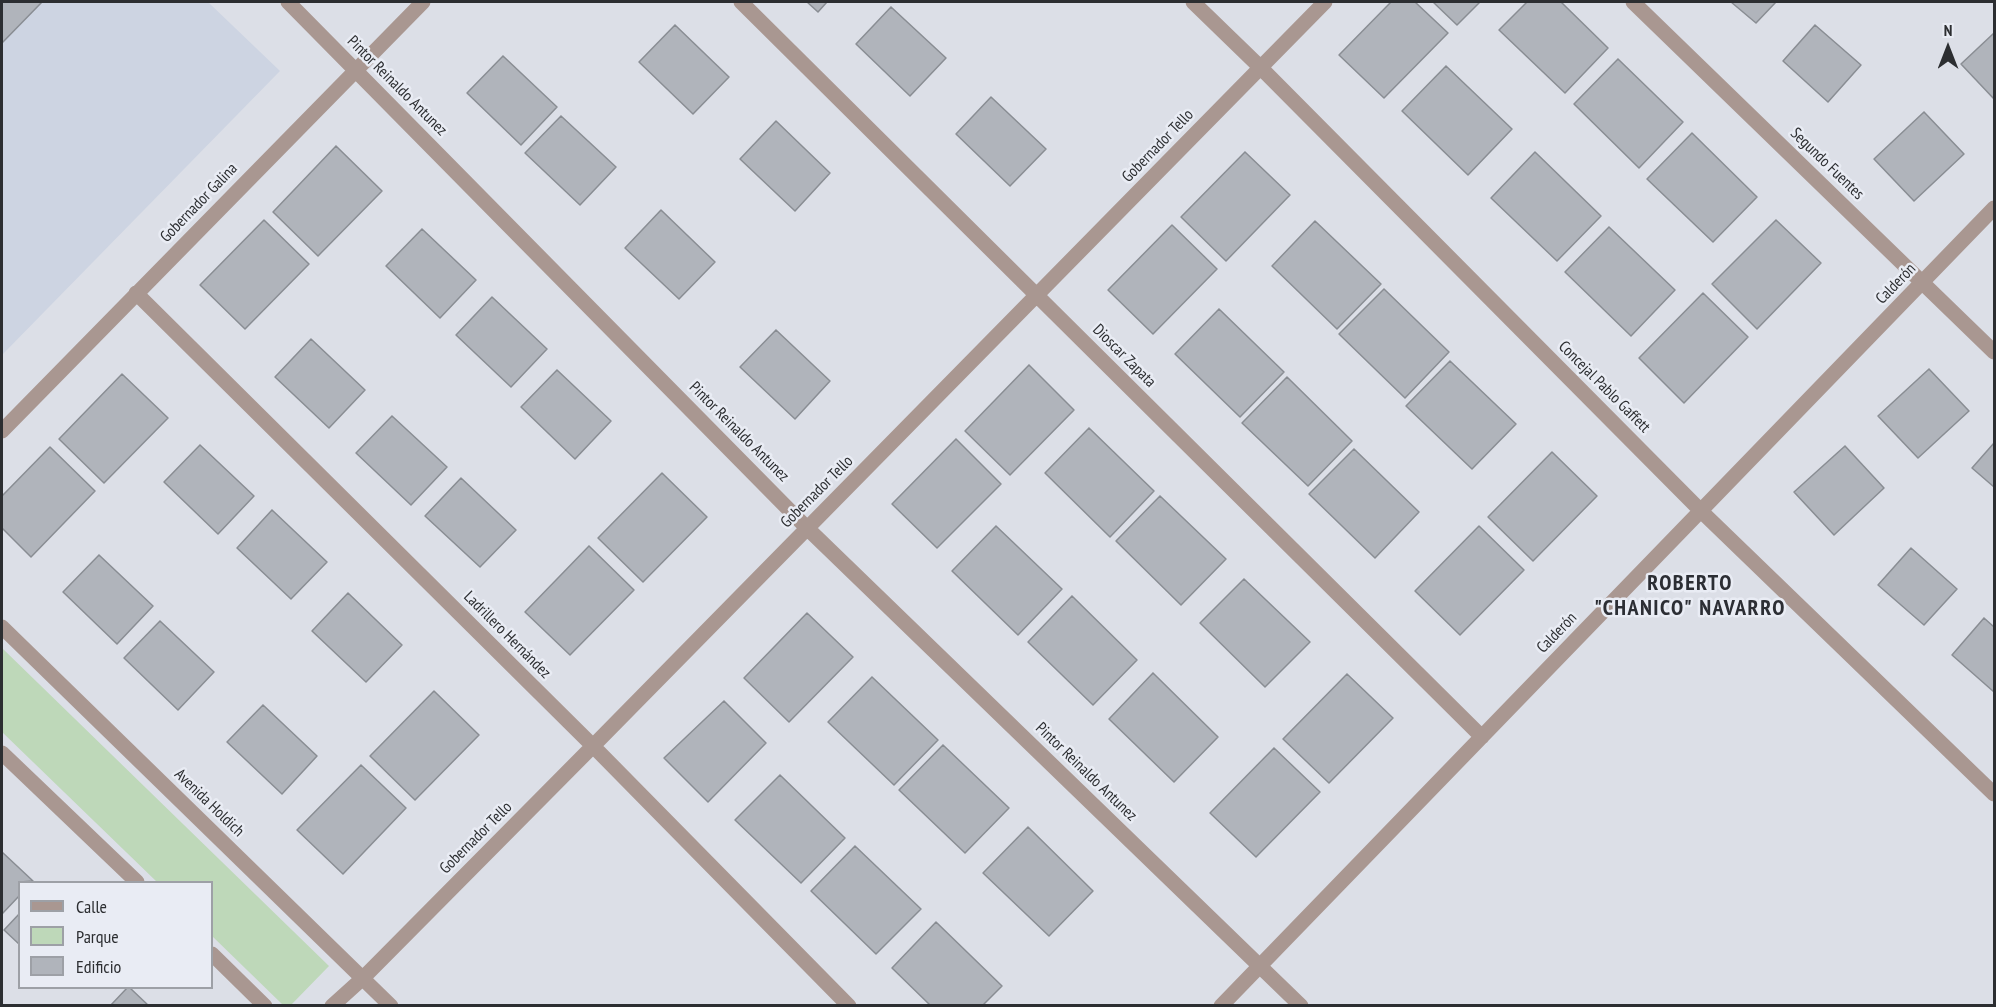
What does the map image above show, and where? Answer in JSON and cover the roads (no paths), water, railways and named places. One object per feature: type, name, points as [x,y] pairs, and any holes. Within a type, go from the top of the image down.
[{"type":"street","name":"Pintor Reinaldo Antunez","points":[[288,2],[807,528],[1301,1005]]},
{"type":"street","name":"Gobernador Galina","points":[[2,431],[423,2]]},
{"type":"street","name":"Dioscar Zapata","points":[[741,2],[1482,737]]},
{"type":"street","name":"Concejal Pablo Gaffett","points":[[1193,2],[1701,511],[1995,794]]},
{"type":"street","name":"Gobernador Tello","points":[[332,1005],[363,978],[593,746],[1325,2]]},
{"type":"street","name":"Segundo Fuentes","points":[[1633,2],[1995,352]]},
{"type":"street","name":"Calderón","points":[[1221,1005],[1995,208]]},
{"type":"street","name":"Ladrillero Hernández","points":[[136,293],[593,746],[849,1005]]},
{"type":"street","name":"Avenida Holdich","points":[[2,627],[391,1005]]},
{"type":"street","points":[[2,753],[136,881]]},
{"type":"street","points":[[213,955],[265,1005]]},
{"type":"district","name":"ROBERTO \"CHANICO\" NAVARRO","points":[[1690,596]]}]
